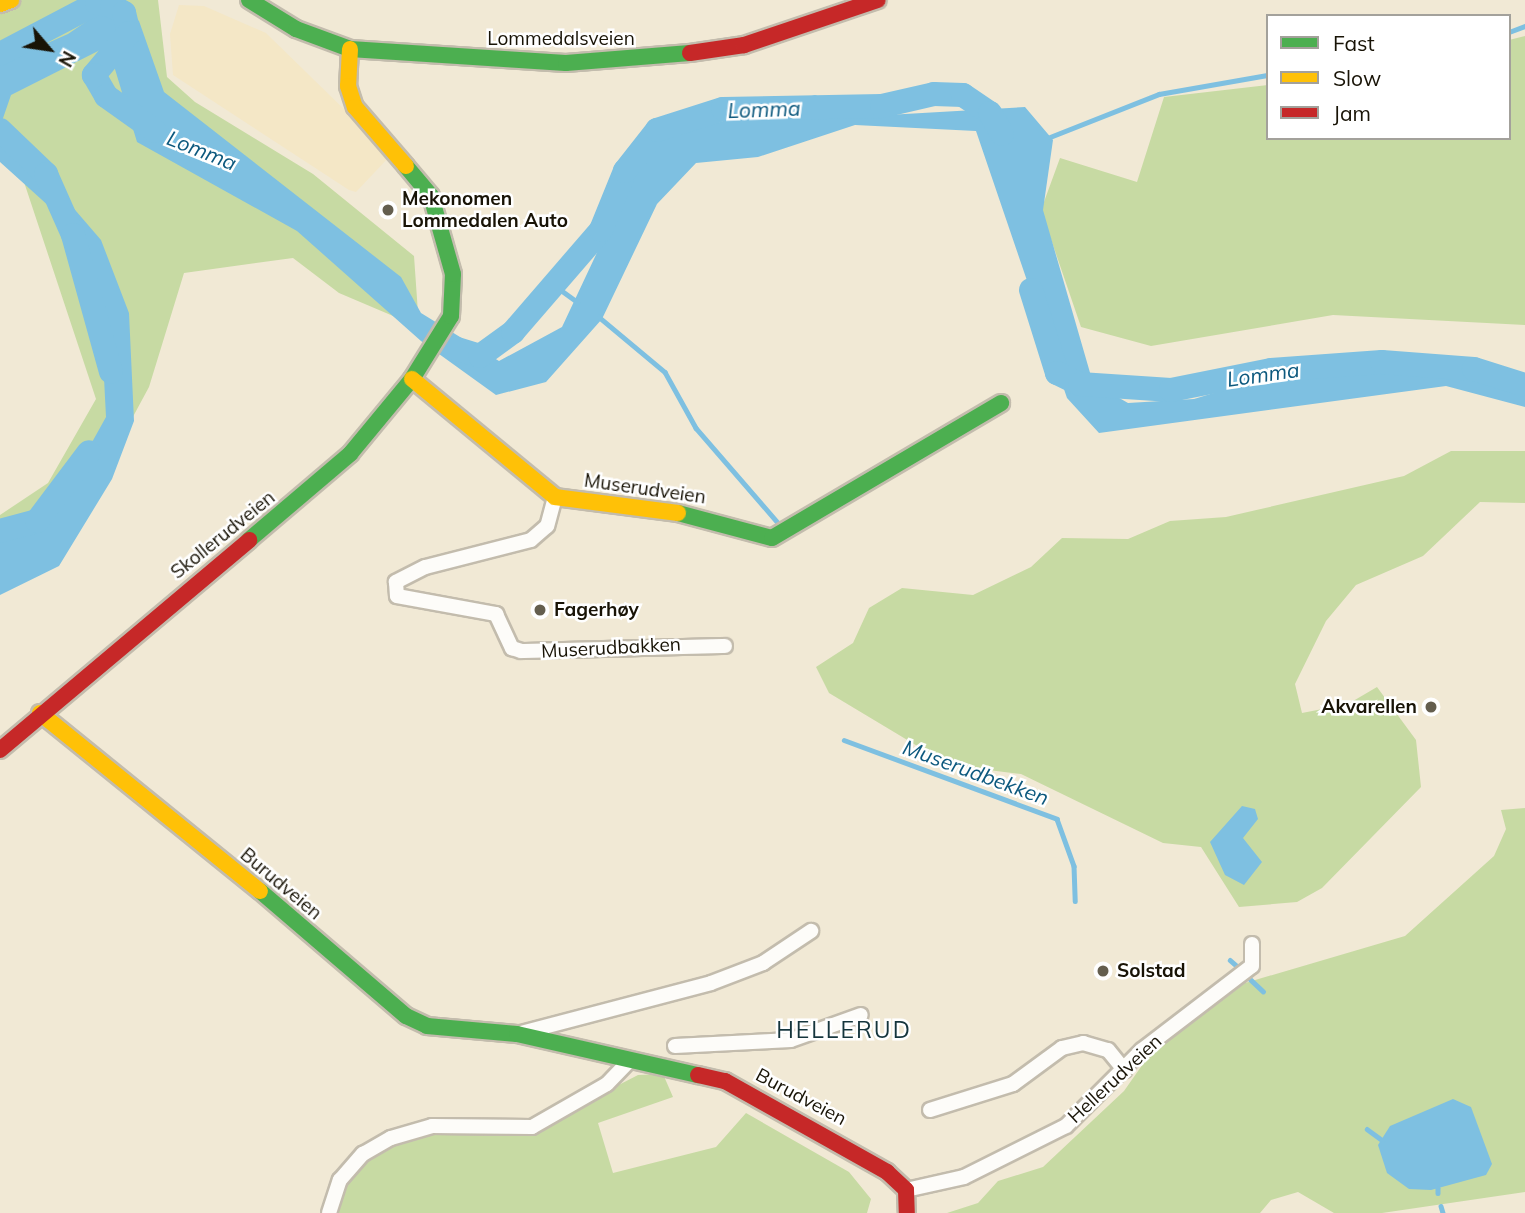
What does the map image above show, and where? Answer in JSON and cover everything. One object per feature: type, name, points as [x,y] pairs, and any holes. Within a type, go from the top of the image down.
[{"type":"street","points":[[0,4],[11,0]]},
{"type":"street","name":"Lommedalsveien","points":[[249,0],[296,29],[351,49],[472,60],[652,59],[787,34],[878,0]]},
{"type":"street","name":"Skollerudveien","points":[[0,750],[40,712],[314,487],[412,379],[445,328],[455,300],[453,274],[428,187],[351,98],[351,49]]},
{"type":"street","name":"Muserudveien","points":[[412,379],[555,497],[696,515],[772,538],[1001,403]]},
{"type":"street","name":"Muserudbakken","points":[[555,497],[547,526],[531,540],[425,567],[396,582],[397,596],[496,614],[512,648],[521,650],[725,646]]},
{"type":"street","name":"Burudveien","points":[[40,712],[136,785],[406,1016],[438,1028],[517,1034],[725,1081],[847,1145],[906,1190]]},
{"type":"street","name":"Burudveien","points":[[517,1034],[711,983],[763,963],[811,931]]},
{"type":"street","name":"Hellerudveien","points":[[906,1190],[964,1177],[1040,1143],[1124,1070],[1252,966],[1252,944]]},
{"type":"street","points":[[675,1046],[791,1040],[861,1015]]},
{"type":"street","points":[[930,1110],[1013,1084],[1062,1048],[1083,1043],[1108,1049],[1124,1070]]},
{"type":"street","points":[[329,1213],[340,1180],[363,1154],[391,1139],[432,1126],[532,1127],[607,1084],[629,1060]]},
{"type":"street","points":[[906,1190],[907,1213]]},
{"type":"shaded area","points":[[179,5],[204,6],[266,33],[391,155],[356,192],[349,190],[173,75],[170,34]]},
{"type":"green space","points":[[0,0],[158,0],[167,77],[195,102],[313,174],[414,256],[419,327],[339,293],[293,258],[184,273],[149,387],[94,489],[0,567],[0,515],[48,483],[96,399],[23,179],[0,161]]},
{"type":"green space","points":[[1525,36],[1525,325],[1333,315],[1151,346],[1081,327],[1041,210],[1060,158],[1137,182],[1164,97],[1266,85],[1266,140],[1511,140],[1511,40]]},
{"type":"green space","points":[[1451,451],[1525,451],[1525,503],[1480,502],[1423,556],[1356,585],[1326,621],[1295,684],[1302,713],[1348,704],[1377,687],[1416,740],[1421,787],[1322,888],[1297,902],[1239,907],[1201,847],[1163,843],[1021,774],[949,765],[829,693],[816,667],[853,643],[869,608],[902,588],[973,595],[1031,567],[1062,538],[1128,539],[1170,521],[1226,517],[1404,476]]},
{"type":"green space","points":[[1525,808],[1525,1192],[1382,1213],[1334,1213],[1298,1192],[1271,1200],[1260,1213],[947,1213],[978,1203],[998,1181],[1043,1167],[1124,1091],[1150,1054],[1245,983],[1405,936],[1494,856],[1506,829],[1501,810]]},
{"type":"green space","points":[[663,1074],[673,1097],[598,1123],[613,1173],[716,1147],[746,1113],[849,1172],[871,1199],[867,1213],[335,1213],[347,1178],[369,1154],[414,1130],[520,1136],[638,1075]]},
{"type":"water","points":[[115,2],[139,21],[164,92],[401,277],[421,313],[499,361],[562,327],[649,142],[815,95],[870,116],[1025,107],[1053,140],[1043,210],[1093,383],[1128,403],[1194,399],[1276,374],[1433,369],[1525,387],[1525,407],[1446,386],[1099,433],[1067,398],[976,131],[855,125],[758,157],[696,163],[657,204],[602,319],[546,382],[496,395],[421,341],[297,231],[137,142],[108,46],[11,95],[1,124],[101,240],[129,313],[134,421],[112,479],[59,566],[0,595],[0,539],[50,518],[106,417],[102,339],[72,227],[0,162],[0,64],[68,34]]},
{"type":"water","points":[[1242,806],[1255,809],[1258,819],[1243,838],[1262,862],[1244,885],[1225,875],[1210,842]]},
{"type":"water","points":[[1453,1099],[1471,1107],[1492,1164],[1486,1175],[1431,1190],[1409,1189],[1387,1173],[1378,1145],[1390,1126]]},
{"type":"waterway","name":"Lomma","points":[[0,54],[97,3],[112,6],[124,13],[129,33],[94,75],[106,96],[155,131]]},
{"type":"waterway","points":[[1511,31],[1525,26]]},
{"type":"waterway","points":[[1050,137],[1159,94],[1266,75]]},
{"type":"waterway","name":"Lomma","points":[[454,348],[480,356],[513,332],[601,230],[625,171],[657,130],[723,109],[882,106],[934,94],[963,95],[990,113],[1002,134]]},
{"type":"waterway","name":"Lomma","points":[[0,130],[46,174],[73,235],[111,372]]},
{"type":"waterway","name":"Muserudbekken","points":[[554,285],[577,302]]},
{"type":"waterway","name":"Lomma","points":[[1031,290],[1057,373],[1080,384],[1171,390],[1271,370],[1382,362],[1474,369],[1525,385]]},
{"type":"waterway","name":"Muserudbekken","points":[[599,317],[665,372],[696,428],[780,525]]},
{"type":"waterway","name":"Lomma","points":[[0,531],[37,521],[89,452]]},
{"type":"waterway","name":"Muserudbekken","points":[[844,740],[1057,819],[1074,866],[1075,901]]},
{"type":"waterway","points":[[1230,960],[1237,966]]},
{"type":"waterway","points":[[1250,979],[1263,991]]},
{"type":"waterway","points":[[1367,1129],[1382,1140]]},
{"type":"waterway","points":[[1438,1188],[1438,1193]]},
{"type":"waterway","points":[[1441,1206],[1443,1213]]},
{"type":"traffic: fast","points":[[249,0],[296,29],[350,49],[566,63],[690,53]]},
{"type":"traffic: fast","points":[[249,540],[350,454],[412,379],[451,316],[453,274],[431,196],[406,166]]},
{"type":"traffic: fast","points":[[678,513],[772,538],[1001,403]]},
{"type":"traffic: fast","points":[[260,891],[406,1016],[427,1026],[517,1034],[698,1075]]},
{"type":"traffic: slow","points":[[0,4],[11,0]]},
{"type":"traffic: slow","points":[[350,49],[348,86],[355,107],[406,166]]},
{"type":"traffic: slow","points":[[412,379],[555,497],[678,513]]},
{"type":"traffic: slow","points":[[40,713],[260,891]]},
{"type":"traffic: jam","points":[[690,53],[744,45],[878,0]]},
{"type":"traffic: jam","points":[[0,750],[249,540]]},
{"type":"traffic: jam","points":[[698,1075],[725,1081],[887,1172],[906,1190],[907,1213]]},
{"type":"place","name":"Mekonomen Lommedalen Auto","points":[[388,210]]},
{"type":"place","name":"Fagerhøy","points":[[540,610]]},
{"type":"place","name":"Akvarellen","points":[[1431,707]]},
{"type":"place","name":"Solstad","points":[[1103,971]]},
{"type":"district","name":"HELLERUD","points":[[844,1030]]}]
